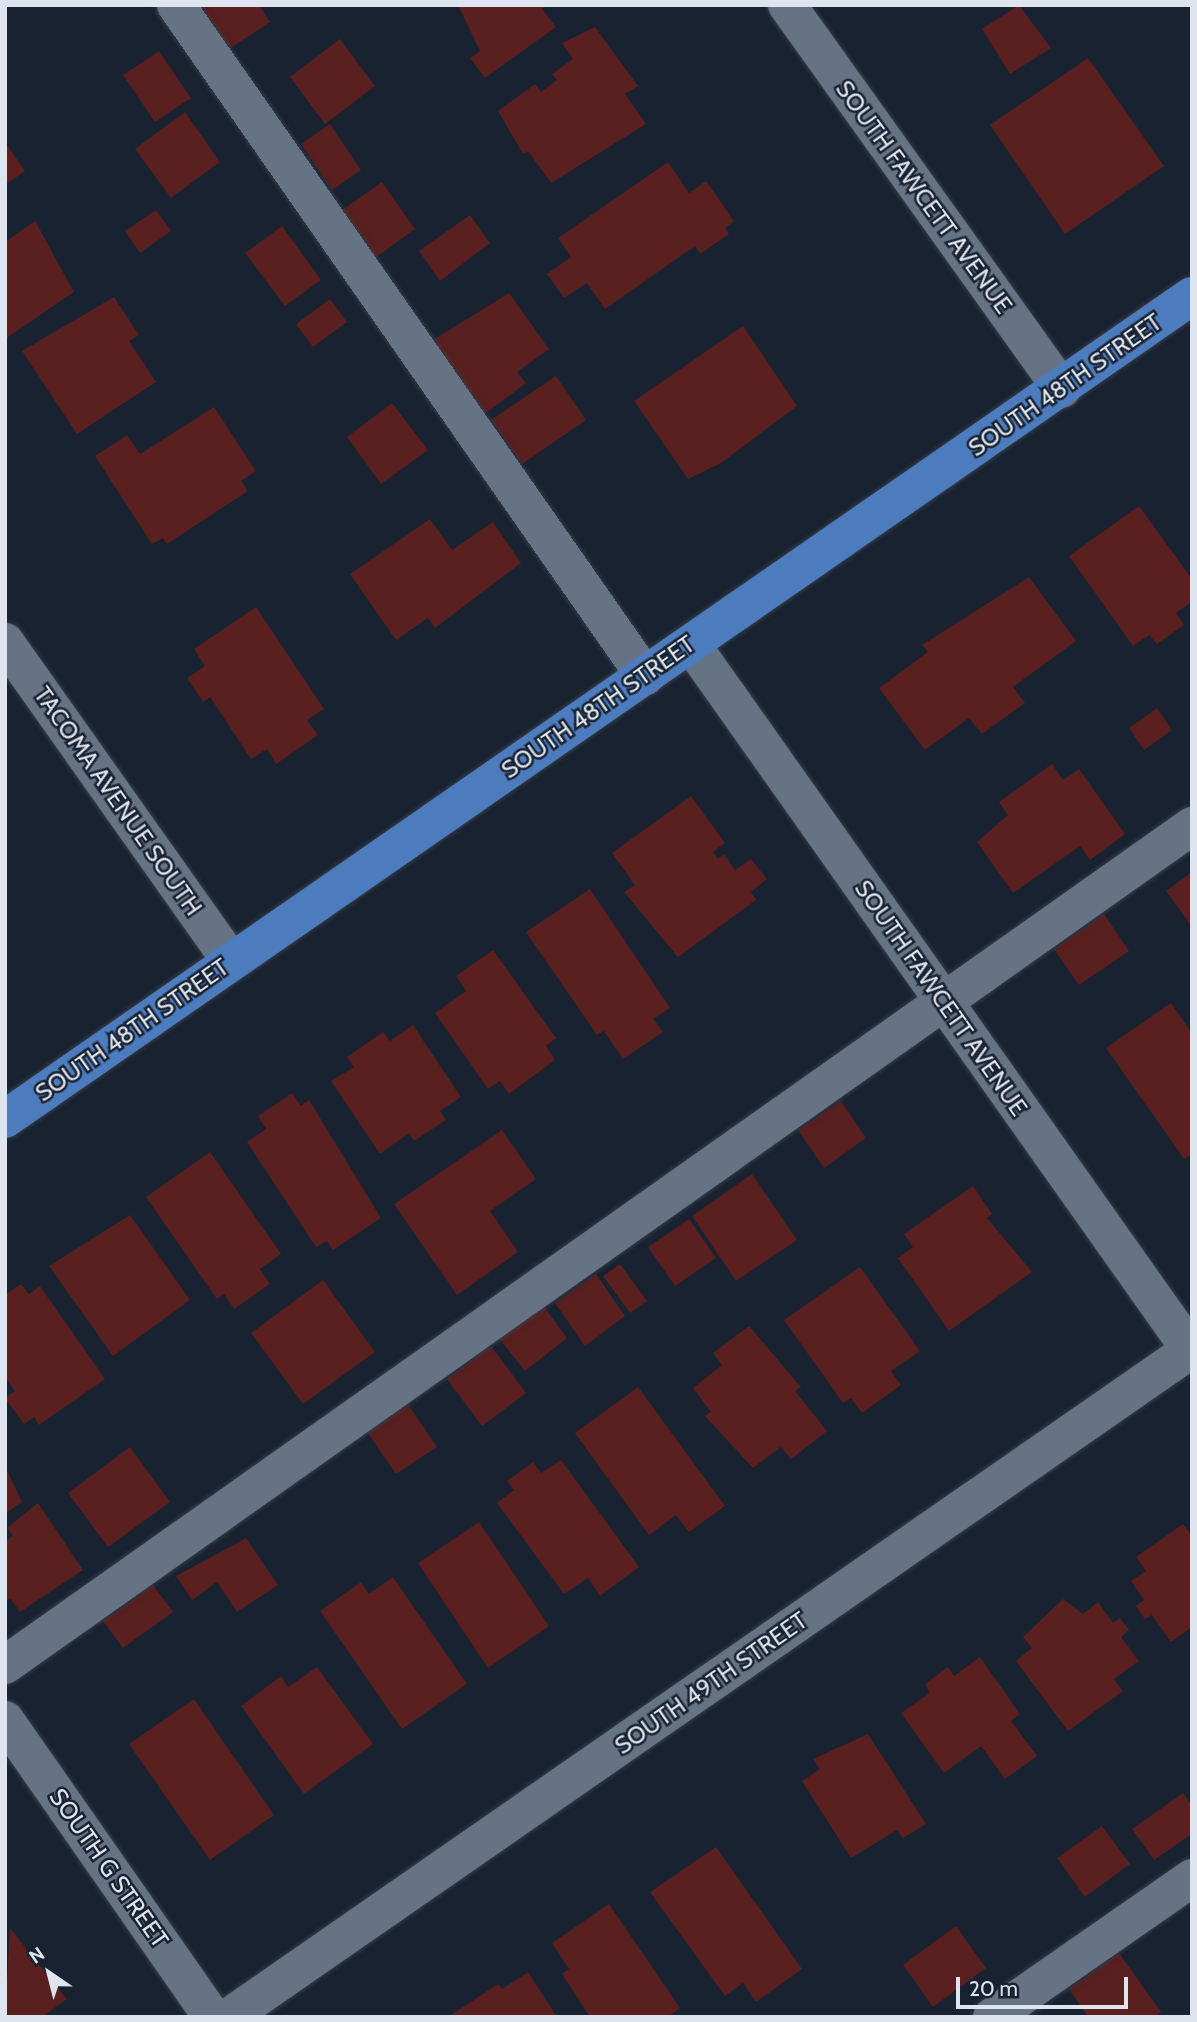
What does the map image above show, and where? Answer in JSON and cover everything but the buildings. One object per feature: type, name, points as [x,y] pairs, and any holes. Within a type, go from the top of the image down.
[{"type":"main road","name":"SOUTH 48TH STREET","points":[[5,1119],[230,960],[1062,389],[1192,296]]},
{"type":"street","points":[[176,5],[645,676]]},
{"type":"street","name":"SOUTH FAWCETT AVENUE","points":[[787,5],[1062,389]]},
{"type":"street","name":"TACOMA AVENUE SOUTH","points":[[5,642],[230,960]]},
{"type":"street","name":"SOUTH FAWCETT AVENUE","points":[[691,644],[1191,1350]]},
{"type":"street","points":[[5,1665],[946,1004],[1192,826]]},
{"type":"street","name":"SOUTH 49TH STREET","points":[[229,2017],[1191,1350]]},
{"type":"street","name":"SOUTH G STREET","points":[[5,1720],[212,2017]]},
{"type":"street","points":[[992,2017],[1192,1878]]}]
